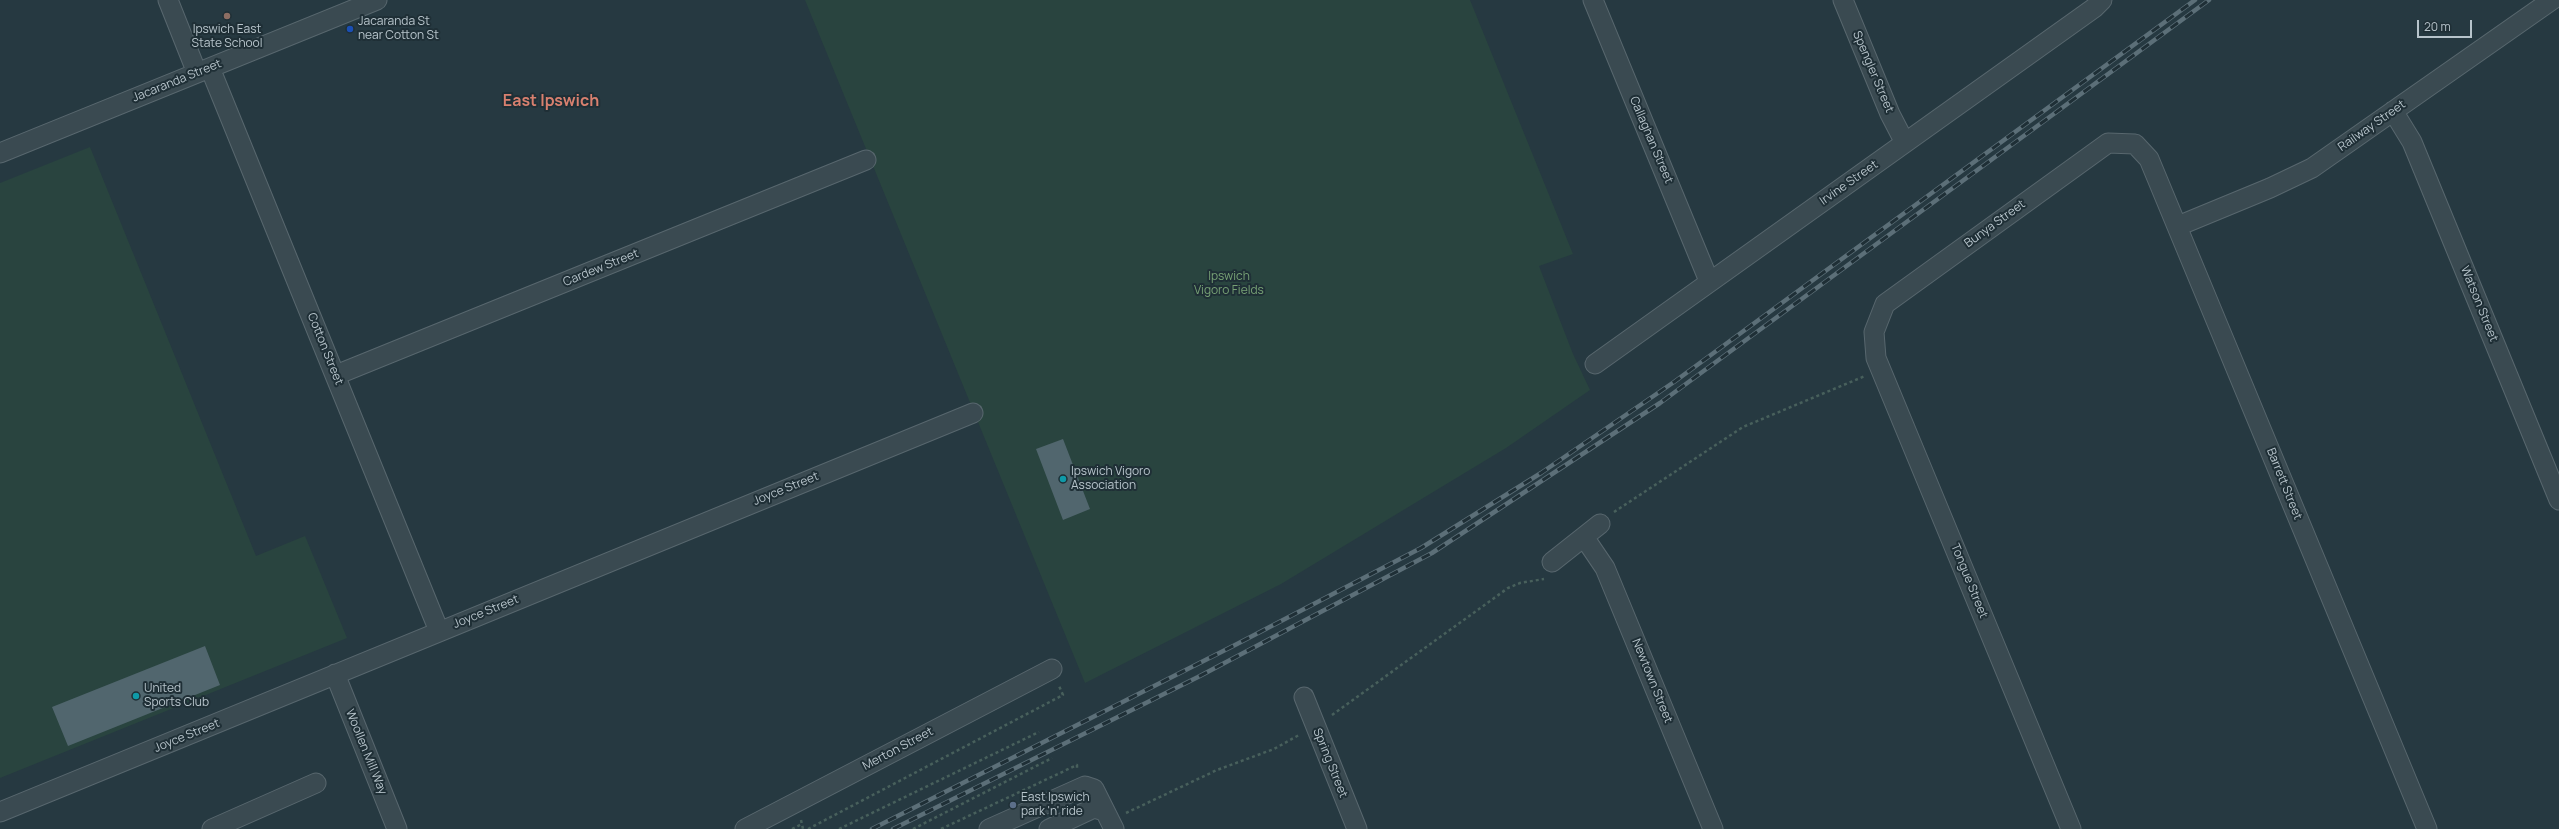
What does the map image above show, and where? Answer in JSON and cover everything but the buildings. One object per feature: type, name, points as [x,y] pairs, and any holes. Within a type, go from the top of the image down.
[{"type":"street","name":"Cotton Street","points":[[168,0],[203,71],[336,375],[439,631]]},
{"type":"street","name":"Jacaranda Street","points":[[0,153],[377,0]]},
{"type":"street","name":"Callaghan Street","points":[[1593,0],[1709,281]]},
{"type":"street","name":"Spengler Street","points":[[1843,0],[1890,114],[1905,143]]},
{"type":"street","name":"Irvine Street","points":[[1595,364],[1709,281],[2094,8],[2102,0]]},
{"type":"street","name":"Railway Street","points":[[2178,226],[2270,188],[2312,168],[2552,0]]},
{"type":"street","name":"Watson Street","points":[[2393,111],[2412,142],[2559,500]]},
{"type":"street","name":"Bunya Street","points":[[1874,332],[1885,304],[2108,143],[2135,144]]},
{"type":"street","name":"Barrett Street","points":[[2135,144],[2149,159],[2178,226],[2427,829]]},
{"type":"street","name":"Cardew Street","points":[[336,375],[866,160]]},
{"type":"street","name":"Tongue Street","points":[[1874,332],[1876,358],[2071,829]]},
{"type":"street","name":"Joyce Street","points":[[0,812],[973,413]]},
{"type":"street","points":[[1551,569],[1584,537],[1605,520]]},
{"type":"street","name":"Newtown Street","points":[[1584,537],[1605,568],[1712,829]]},
{"type":"street","name":"Merton Street","points":[[745,829],[1052,669]]},
{"type":"street","name":"Woollen Mill Way","points":[[335,674],[397,829]]},
{"type":"street","name":"Spring Street","points":[[1304,697],[1357,829]]},
{"type":"street","points":[[212,829],[316,783]]},
{"type":"street","points":[[989,829],[1086,786],[1094,789],[1114,829]]},
{"type":"street","points":[[1049,829],[1094,808],[1105,811]]},
{"type":"path","points":[[1605,520],[1743,427],[1881,369]]},
{"type":"path","points":[[1327,719],[1508,588],[1551,569]]},
{"type":"path","points":[[808,829],[1063,695],[1052,669]]},
{"type":"path","points":[[839,829],[1039,732]]},
{"type":"path","points":[[1125,814],[1217,770],[1274,749],[1299,734]]},
{"type":"path","points":[[913,829],[1052,758]]},
{"type":"path","points":[[792,829],[802,824]]},
{"type":"green space","name":"Ipswich Vigoro Fields","points":[[805,0],[1470,0],[1573,254],[1539,266],[1573,354],[1590,390],[1506,448],[1281,584],[1085,683]]},
{"type":"green space","points":[[90,147],[256,556],[305,536],[347,638],[0,778],[0,183]]},
{"type":"railway","points":[[872,829],[1237,644],[1421,548],[1541,473],[1674,382],[2195,0]]},
{"type":"railway","points":[[893,829],[1198,677],[1432,553],[1660,403],[2209,0]]},
{"type":"place","name":"Ipswich East State School","points":[[227,16]]},
{"type":"place","name":"Jacaranda St near Cotton St","points":[[350,29]]},
{"type":"place","name":"Ipswich Vigoro Association","points":[[1063,479]]},
{"type":"place","name":"United Sports Club","points":[[136,696]]},
{"type":"place","name":"East Ipswich park 'n' ride","points":[[1013,805]]},
{"type":"district","name":"East Ipswich","points":[[551,102]]}]
